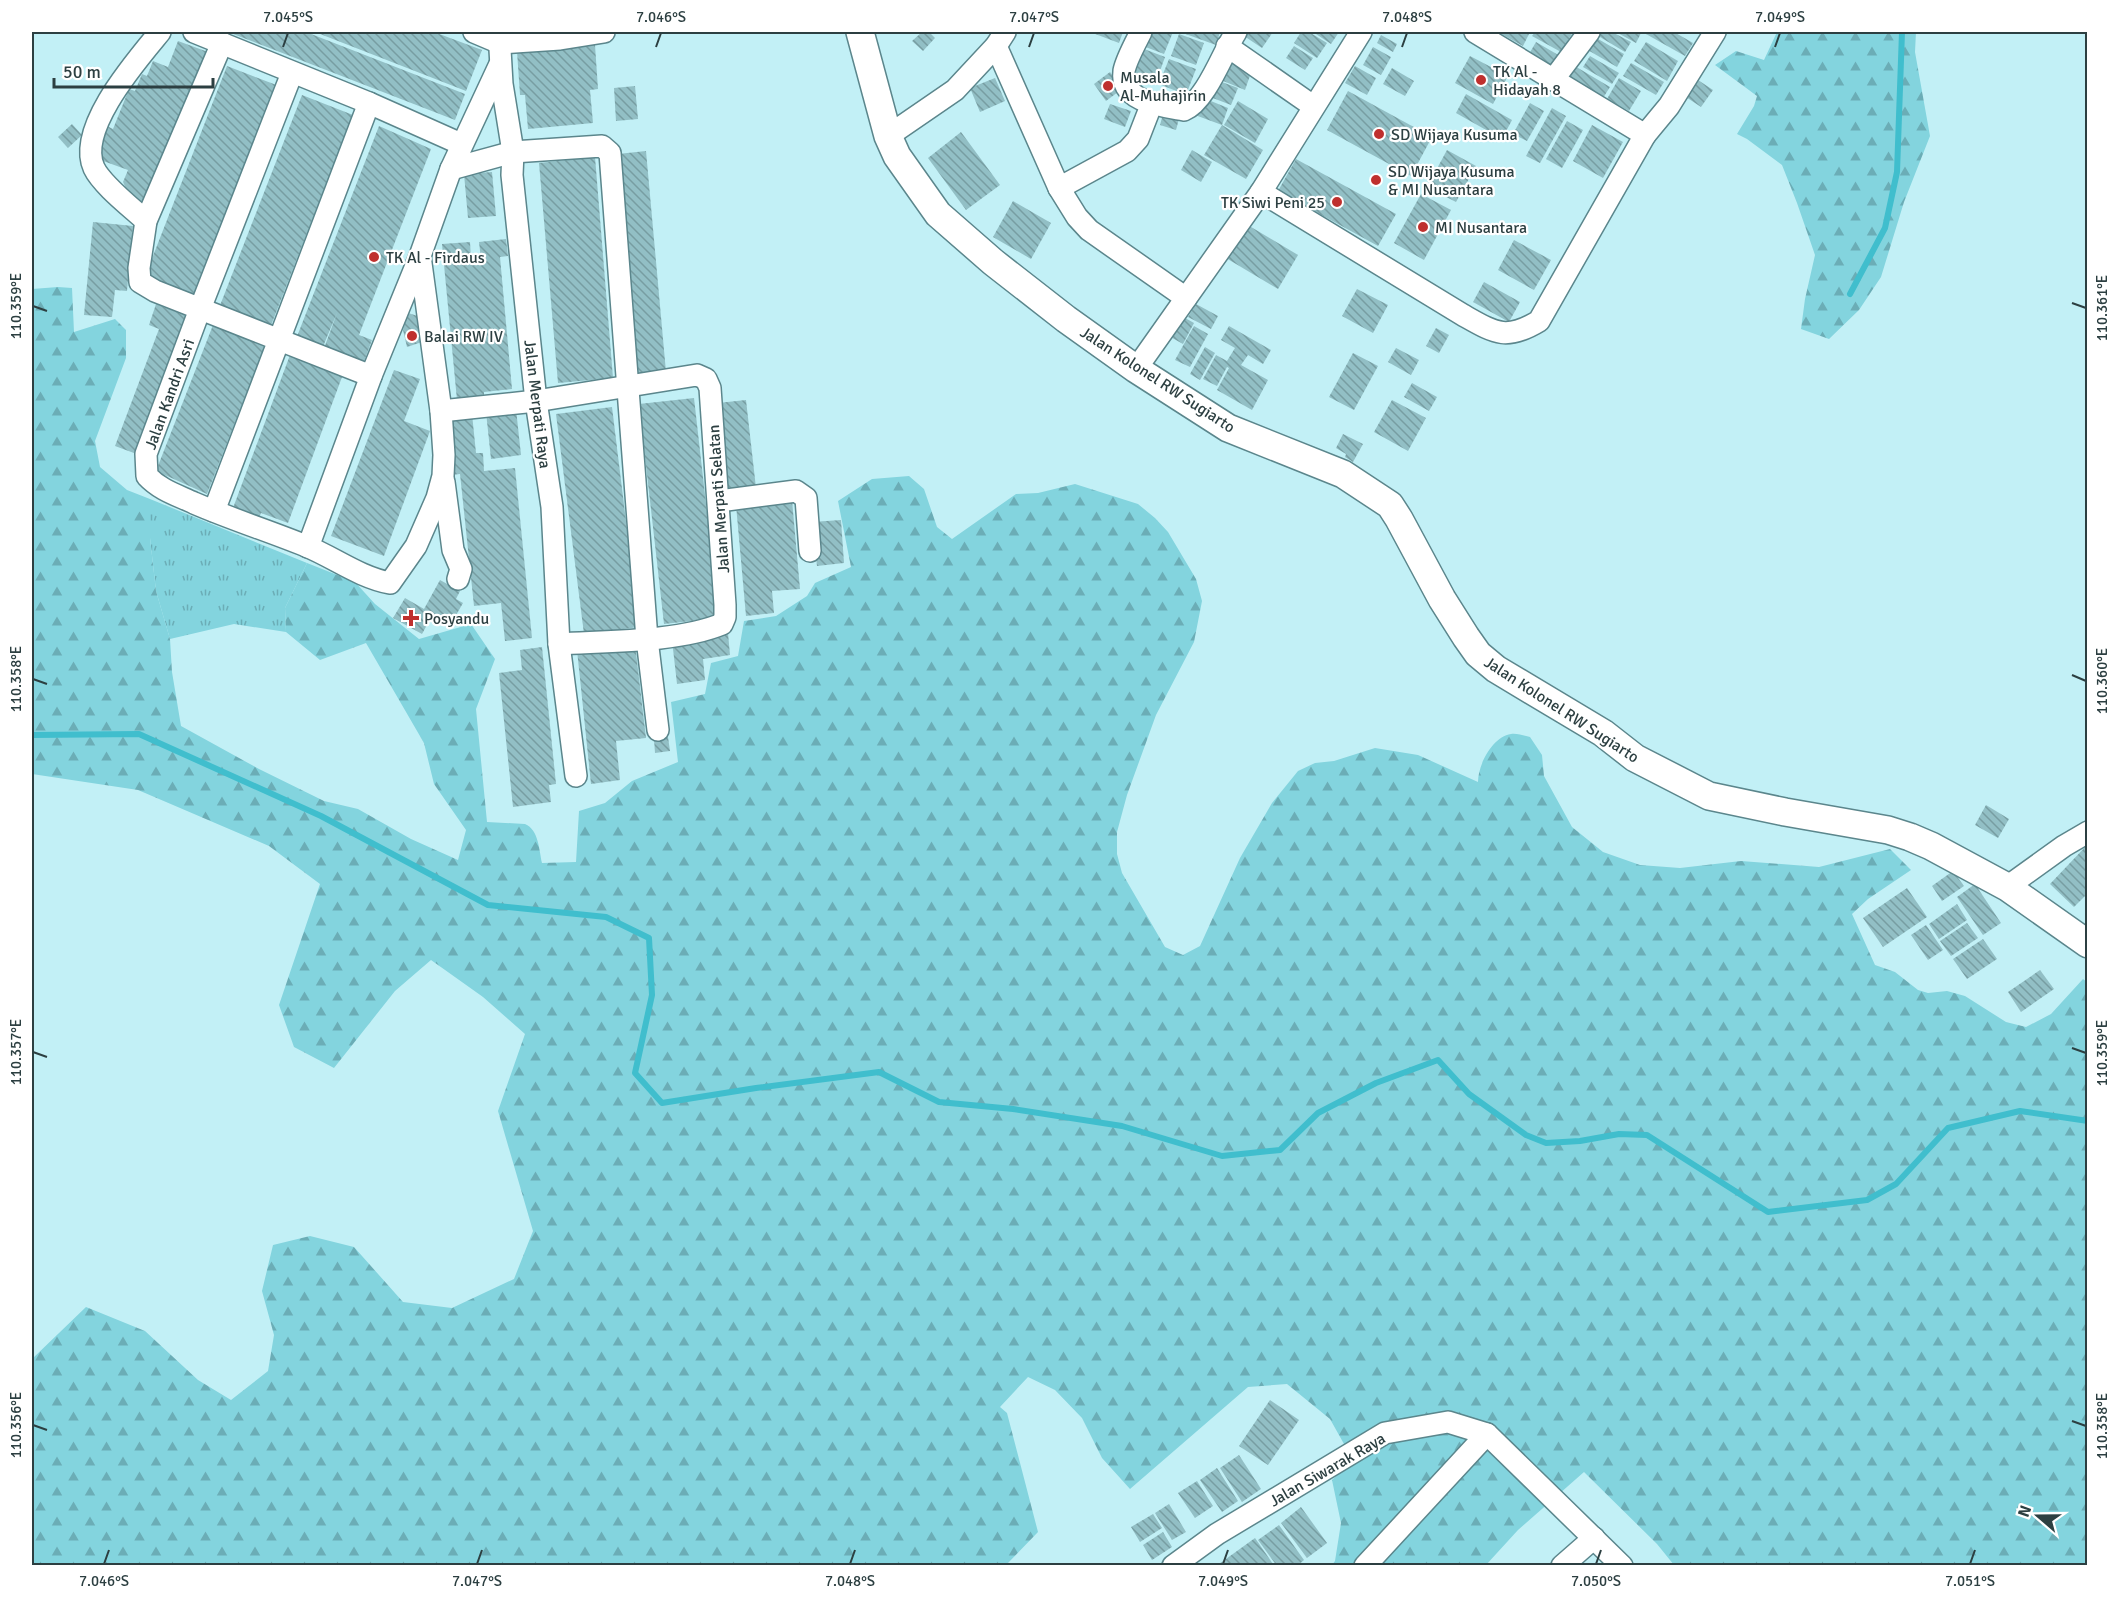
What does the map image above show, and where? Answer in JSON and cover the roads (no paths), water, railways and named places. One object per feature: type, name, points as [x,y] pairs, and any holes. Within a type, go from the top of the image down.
[{"type":"main road","name":"Jalan Kolonel RW Sugiarto","points":[[861,32],[888,136],[897,156],[939,214],[993,262],[1136,369],[1228,428],[1343,474],[1390,505],[1442,599],[1478,654],[1496,669],[1603,733],[1635,758],[1709,796],[1888,830],[1910,837],[1931,846],[2007,888],[2088,944]]},
{"type":"street","points":[[146,221],[98,176],[90,151],[91,139],[117,84],[160,32]]},
{"type":"street","points":[[194,32],[369,103],[461,144]]},
{"type":"street","points":[[474,32],[500,46],[604,32]]},
{"type":"street","points":[[1141,32],[1124,71],[1126,88],[1136,98],[1184,110],[1189,108],[1200,96],[1231,39],[1313,106]]},
{"type":"street","points":[[1136,369],[1261,192],[1361,32]]},
{"type":"street","points":[[1479,32],[1645,135]]},
{"type":"street","points":[[1553,80],[1589,32]]},
{"type":"street","points":[[1261,192],[1495,333],[1525,330],[1539,321],[1645,135],[1669,106],[1715,32]]},
{"type":"street","points":[[888,136],[955,90],[1000,39],[1059,188],[1077,217],[1089,230],[1186,298]]},
{"type":"street","points":[[222,43],[146,221],[139,268],[140,282],[155,291],[370,376]]},
{"type":"street","name":"Jalan Kandri Asri","points":[[308,546],[370,376],[420,256],[451,169],[500,46]]},
{"type":"street","name":"Jalan Merpati Raya","points":[[500,46],[513,152],[512,175],[536,400],[552,507],[559,644],[576,776]]},
{"type":"street","name":"Jalan Kandri Asri","points":[[292,73],[146,454],[147,476],[157,487],[214,512],[308,546],[356,572],[390,583],[417,546],[437,498],[443,476],[441,411],[420,256]]},
{"type":"street","points":[[214,512],[369,103]]},
{"type":"street","points":[[1059,188],[1127,152],[1138,139],[1152,103]]},
{"type":"street","points":[[451,169],[513,152],[602,146],[610,153],[647,639],[658,730]]},
{"type":"street","name":"Jalan Merpati Selatan","points":[[441,411],[536,400],[698,375],[708,381],[719,501],[725,605],[725,617],[722,624],[707,630],[647,639],[559,644]]},
{"type":"street","points":[[443,476],[453,550],[461,568],[458,579]]},
{"type":"street","points":[[719,501],[796,491],[806,498],[810,551]]},
{"type":"street","points":[[2007,888],[2064,846],[2088,832]]},
{"type":"street","name":"Jalan Siwarak Raya","points":[[1173,1566],[1217,1534],[1385,1434],[1448,1422],[1487,1434],[1622,1566]]},
{"type":"street","points":[[1365,1566],[1487,1434]]},
{"type":"street","points":[[1562,1566],[1594,1538]]},
{"type":"waterway","points":[[1850,294],[1885,228],[1897,172],[1902,32]]},
{"type":"waterway","points":[[32,735],[139,734],[321,816],[488,905],[606,917],[649,938],[652,995],[635,1073],[662,1103],[879,1072],[939,1102],[1013,1109],[1122,1126],[1222,1156],[1280,1150],[1318,1113],[1376,1083],[1438,1060],[1469,1094],[1526,1135],[1546,1143],[1580,1141],[1619,1134],[1647,1135],[1768,1212],[1867,1200],[1896,1184],[1948,1128],[2020,1111],[2088,1121]]},
{"type":"place","name":"TK Al - Hidayah 8","points":[[1481,80]]},
{"type":"place","name":"Musala Al-Muhajirin","points":[[1108,86]]},
{"type":"place","name":"SD Wijaya Kusuma","points":[[1379,134]]},
{"type":"place","name":"SD Wijaya Kusuma & MI Nusantara","points":[[1376,180]]},
{"type":"place","name":"TK Siwi Peni 25","points":[[1337,202]]},
{"type":"place","name":"MI Nusantara","points":[[1423,227]]},
{"type":"place","name":"TK Al - Firdaus","points":[[374,257]]},
{"type":"place","name":"Balai RW IV","points":[[412,336]]},
{"type":"place","name":"Posyandu","points":[[411,618]]}]
